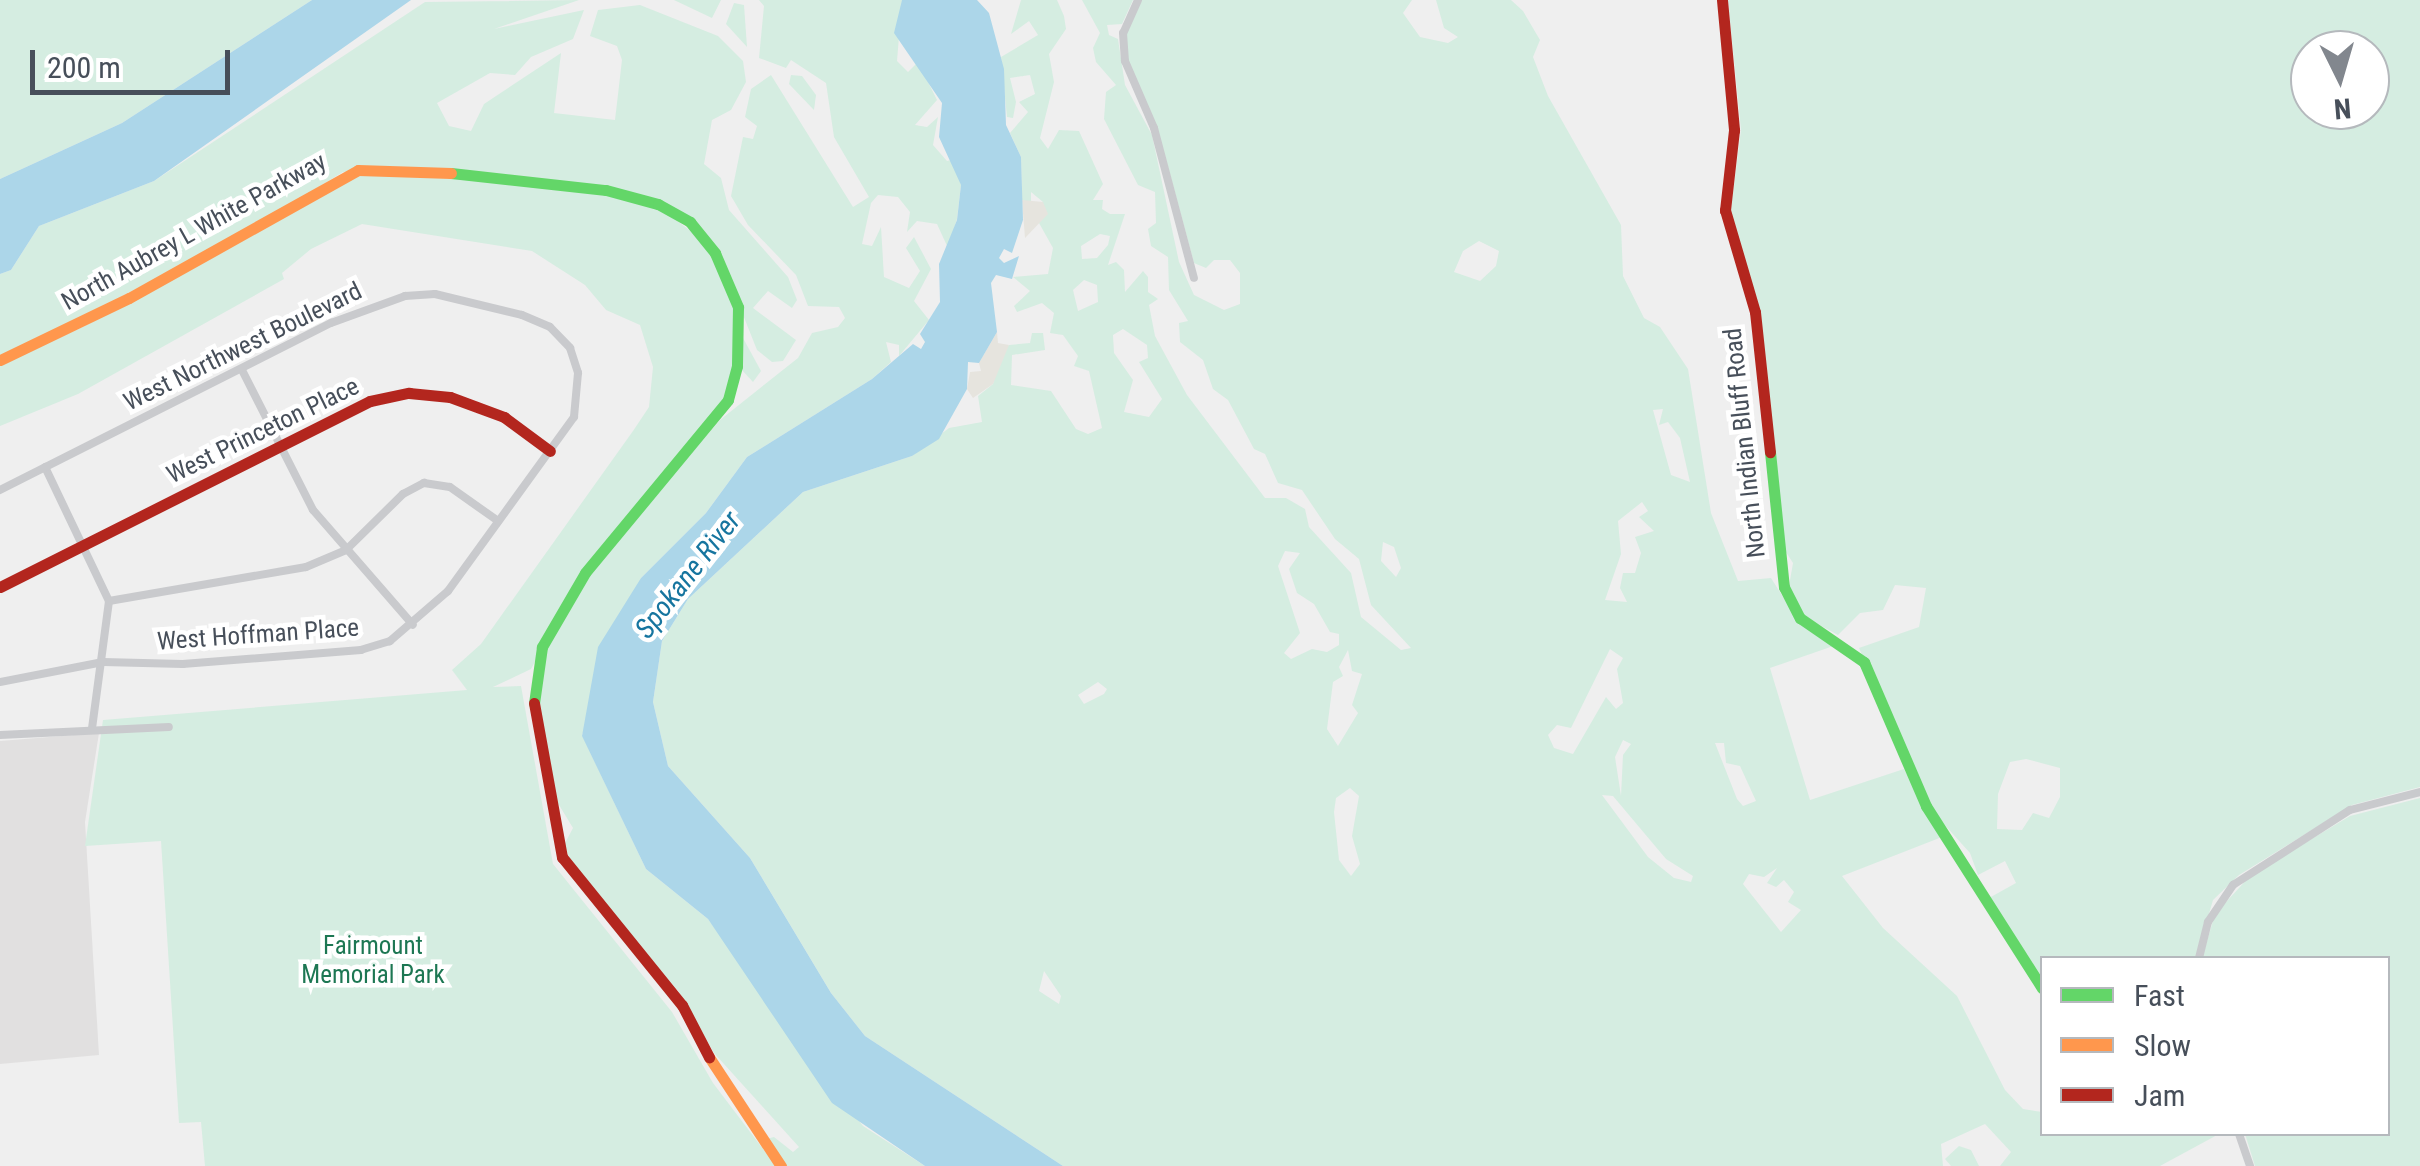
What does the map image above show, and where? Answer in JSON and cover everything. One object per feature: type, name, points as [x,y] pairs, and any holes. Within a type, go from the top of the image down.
[{"type":"street","points":[[1138,0],[1123,33],[1125,61],[1154,128],[1194,278]]},
{"type":"street","name":"North Indian Bluff Road","points":[[1722,0],[1734,130],[1725,210],[1755,312],[1784,587],[1800,618],[1864,662],[1926,806],[2040,985]]},
{"type":"street","name":"North Aubrey L White Parkway","points":[[0,360],[129,298],[358,170],[400,167],[606,190],[658,204],[690,222],[715,253],[738,307],[737,366],[728,400],[585,573],[542,647],[534,701],[562,856],[682,1005],[722,1082],[781,1166]]},
{"type":"street","name":"West Northwest Boulevard","points":[[0,490],[375,304],[435,294],[492,304],[550,328],[570,348],[579,397],[550,451]]},
{"type":"street","points":[[242,370],[313,510],[414,625]]},
{"type":"street","name":"West Princeton Place","points":[[0,587],[370,401],[409,393],[486,408],[550,451]]},
{"type":"street","name":"West Hoffman Place","points":[[0,682],[103,662],[183,664],[361,650],[414,625],[448,592],[550,451]]},
{"type":"street","points":[[45,467],[109,600],[92,728]]},
{"type":"street","points":[[109,600],[306,567],[346,550],[403,494],[424,483],[450,487],[498,521]]},
{"type":"street","points":[[0,736],[92,728],[169,727]]},
{"type":"street","points":[[2200,956],[2208,922],[2233,885],[2350,810],[2420,792]]},
{"type":"street","points":[[2239,1136],[2250,1166]]},
{"type":"shaded area","points":[[99,733],[85,822],[99,1055],[0,1064],[0,741]]},
{"type":"green space","points":[[0,0],[312,0],[122,123],[0,179]]},
{"type":"green space","points":[[579,0],[494,29],[584,10],[573,39],[531,57],[515,75],[490,73],[437,103],[449,126],[471,131],[484,104],[561,53],[554,113],[615,120],[622,60],[617,46],[590,36],[598,10],[640,5],[718,36],[743,61],[746,82],[731,110],[712,120],[704,164],[721,178],[729,210],[788,277],[797,300],[792,308],[768,291],[753,308],[796,340],[783,361],[772,362],[757,350],[718,252],[659,201],[446,169],[343,172],[224,245],[0,357],[0,274],[11,270],[39,226],[154,181],[425,2]]},
{"type":"green space","points":[[674,0],[721,0],[712,18]]},
{"type":"green space","points":[[759,0],[902,0],[897,61],[908,72],[918,62],[937,100],[915,125],[927,127],[938,117],[933,145],[947,161],[955,159],[961,185],[957,219],[948,248],[937,224],[917,221],[907,232],[910,212],[898,197],[878,195],[871,203],[862,244],[872,246],[881,227],[884,277],[909,288],[920,271],[906,248],[914,237],[931,269],[914,301],[929,320],[899,356],[899,345],[886,342],[891,362],[872,379],[747,457],[706,513],[641,578],[582,735],[646,869],[708,919],[863,1126],[925,1166],[787,1166],[769,1147],[766,1139],[774,1137],[793,1152],[799,1147],[714,1053],[679,992],[573,866],[564,845],[573,828],[553,795],[542,743],[538,675],[545,652],[600,559],[720,420],[798,358],[812,333],[838,327],[845,318],[839,307],[808,306],[796,275],[748,225],[731,196],[743,137],[753,139],[757,126],[745,117],[751,89],[771,75],[853,207],[869,197],[834,137],[826,83],[791,60],[786,68],[759,58],[764,6]]},
{"type":"green space","points":[[1021,0],[1057,0],[1066,29],[1049,54],[1054,82],[1040,138],[1048,149],[1059,130],[1079,131],[1103,184],[1093,200],[1103,200],[1102,209],[1110,214],[1125,214],[1108,265],[1116,262],[1124,270],[1125,292],[1143,271],[1148,277],[1148,292],[1158,299],[1149,305],[1155,336],[1187,395],[1265,498],[1286,498],[1305,509],[1309,527],[1351,573],[1361,617],[1401,650],[1411,648],[1371,605],[1359,559],[1335,539],[1302,490],[1278,483],[1265,454],[1254,449],[1228,400],[1213,389],[1203,360],[1180,342],[1179,323],[1188,321],[1169,290],[1168,257],[1151,246],[1148,229],[1156,223],[1155,192],[1138,185],[1104,119],[1106,92],[1116,85],[1096,62],[1093,48],[1100,33],[1082,0],[1133,0],[1122,24],[1107,25],[1109,35],[1118,39],[1125,85],[1152,135],[1179,262],[1194,295],[1224,310],[1240,304],[1240,273],[1230,260],[1214,260],[1206,268],[1194,263],[1164,152],[1127,60],[1125,36],[1142,0],[1412,0],[1403,13],[1420,37],[1448,43],[1458,37],[1444,28],[1436,0],[1511,0],[1523,11],[1540,40],[1533,57],[1548,96],[1621,225],[1623,276],[1644,318],[1660,327],[1688,369],[1711,513],[1738,581],[1771,578],[1799,622],[1839,644],[1770,668],[1810,800],[1904,769],[1942,837],[1842,876],[1883,928],[1957,996],[2005,1090],[2023,1109],[2040,1112],[2040,1136],[2215,1136],[2160,1166],[2000,1166],[2011,1152],[1985,1124],[1941,1144],[1943,1166],[1063,1166],[865,1036],[831,993],[750,858],[668,766],[653,702],[662,641],[688,599],[803,492],[912,456],[949,428],[982,422],[978,396],[993,384],[1000,356],[1009,345],[1030,343],[1032,333],[1043,333],[1045,350],[1012,355],[1011,385],[1051,391],[1076,429],[1088,434],[1102,428],[1089,371],[1074,366],[1078,356],[1063,335],[1050,333],[1054,313],[1042,303],[1017,312],[1014,306],[1030,291],[1013,277],[1048,274],[1053,248],[1039,223],[1043,202],[1031,192],[1031,203],[1022,200],[1021,157],[1010,133],[1028,112],[1019,102],[1035,94],[1030,75],[1010,78],[1016,102],[1013,118],[1007,117],[1001,57],[1038,35],[1029,21],[1011,34]],"holes":[[[1100,234],[1110,236],[1097,258],[1082,259],[1081,246]],[[1479,241],[1499,251],[1496,266],[1480,281],[1454,272],[1463,251]],[[1084,280],[1097,285],[1098,302],[1078,311],[1073,290]],[[1123,329],[1147,345],[1148,358],[1139,362],[1162,399],[1149,417],[1124,412],[1133,380],[1114,353],[1113,335]],[[1663,409],[1659,425],[1668,422],[1680,438],[1690,482],[1671,475],[1653,410]],[[1642,502],[1648,511],[1639,517],[1654,531],[1635,537],[1641,553],[1635,573],[1623,573],[1620,588],[1627,602],[1605,600],[1621,554],[1618,521]],[[1383,542],[1394,547],[1401,568],[1396,577],[1381,561]],[[1285,551],[1300,553],[1289,569],[1297,593],[1314,604],[1330,632],[1339,634],[1339,645],[1327,652],[1312,649],[1291,659],[1284,653],[1300,633],[1278,566]],[[1610,649],[1623,658],[1617,669],[1623,703],[1616,709],[1606,697],[1573,754],[1554,748],[1548,735],[1557,725],[1571,728]],[[1348,650],[1352,671],[1362,674],[1352,705],[1358,713],[1338,746],[1327,729],[1333,682],[1343,676],[1339,667]],[[1098,682],[1107,689],[1084,704],[1078,695]],[[1623,740],[1631,744],[1623,755],[1621,796],[1615,757]],[[1715,743],[1724,743],[1726,763],[1740,766],[1756,801],[1743,806],[1737,799]],[[1350,788],[1359,796],[1352,836],[1360,864],[1351,876],[1339,860],[1336,798]],[[1602,795],[1613,796],[1666,859],[1693,876],[1691,882],[1674,878],[1648,857]],[[1777,868],[1767,883],[1776,887],[1784,880],[1794,892],[1788,902],[1801,910],[1781,932],[1743,884],[1749,874],[1764,877]],[[1044,971],[1061,996],[1059,1004],[1039,991]]]},
{"type":"green space","points":[[1728,0],[2420,0],[2420,787],[2352,805],[2239,875],[2213,900],[2197,956],[2040,956],[2040,974],[1989,898],[2016,883],[2005,861],[1978,875],[1970,853],[1934,813],[1859,648],[1919,627],[1926,588],[1895,585],[1883,610],[1860,613],[1838,635],[1803,616],[1789,586],[1793,563],[1784,549],[1760,313],[1739,258],[1731,209],[1741,130]],"holes":[[[2026,759],[2060,768],[2060,797],[2049,818],[2033,813],[2022,830],[1997,829],[1998,794],[2010,762]]]},
{"type":"green space","points":[[734,3],[744,5],[747,47],[726,24]]},
{"type":"green space","points":[[791,75],[802,76],[816,95],[814,110],[789,84]]},
{"type":"green space","name":"Fairmount Memorial Park","points":[[398,172],[624,197],[659,207],[701,239],[722,274],[735,309],[734,366],[723,401],[590,560],[531,669],[493,687],[521,686],[553,864],[672,1012],[713,1083],[776,1166],[205,1166],[201,1122],[179,1123],[161,841],[85,846],[103,720],[467,690],[452,670],[481,644],[649,407],[653,367],[640,325],[606,310],[585,285],[532,251],[362,224],[311,249],[282,273],[284,279],[78,394],[0,426],[0,364],[85,326],[362,173]]},
{"type":"green space","points":[[743,338],[761,371],[753,382],[741,369]]},
{"type":"green space","points":[[2420,798],[2420,1166],[2255,1166],[2246,1136],[2390,1136],[2390,956],[2203,956],[2215,914],[2251,875],[2350,816]]},
{"type":"green space","points":[[1959,1146],[1971,1150],[1979,1166],[1951,1166],[1945,1159]]},
{"type":"sand","points":[[1022,200],[1043,202],[1048,214],[1025,238]]},
{"type":"sand","points":[[997,332],[998,343],[1009,345],[993,384],[973,398],[967,389],[970,372],[981,371],[979,363]]},
{"type":"water","points":[[312,0],[411,0],[154,181],[39,226],[11,270],[0,274],[0,179],[122,123]]},
{"type":"water","name":"Spokane River","points":[[902,0],[977,0],[989,13],[1004,69],[1006,125],[1021,157],[1023,220],[1012,253],[1004,249],[999,258],[1004,263],[1019,256],[1012,279],[996,275],[991,283],[997,332],[979,363],[968,362],[967,389],[939,439],[912,456],[803,492],[688,599],[662,641],[653,702],[668,766],[750,858],[831,993],[865,1036],[1063,1166],[925,1166],[832,1103],[708,919],[646,869],[582,736],[598,647],[641,578],[706,513],[747,457],[872,379],[913,344],[921,349],[925,342],[920,334],[940,302],[939,264],[957,220],[961,185],[939,137],[942,103],[894,33]]},
{"type":"traffic: fast","points":[[451,173],[606,190],[658,204],[690,222],[715,253],[738,307],[737,366],[728,400],[585,573],[542,647],[534,703]]},
{"type":"traffic: fast","points":[[1770,452],[1784,587],[1800,618],[1864,662],[1926,806],[2040,985]]},
{"type":"traffic: slow","points":[[0,360],[129,298],[358,170],[451,173]]},
{"type":"traffic: slow","points":[[709,1057],[781,1166]]},
{"type":"traffic: jam","points":[[1722,0],[1734,130],[1725,210],[1755,312],[1770,452]]},
{"type":"traffic: jam","points":[[0,587],[370,401],[409,393],[450,397],[504,417],[550,451]]},
{"type":"traffic: jam","points":[[534,703],[562,857],[682,1005],[709,1057]]}]
